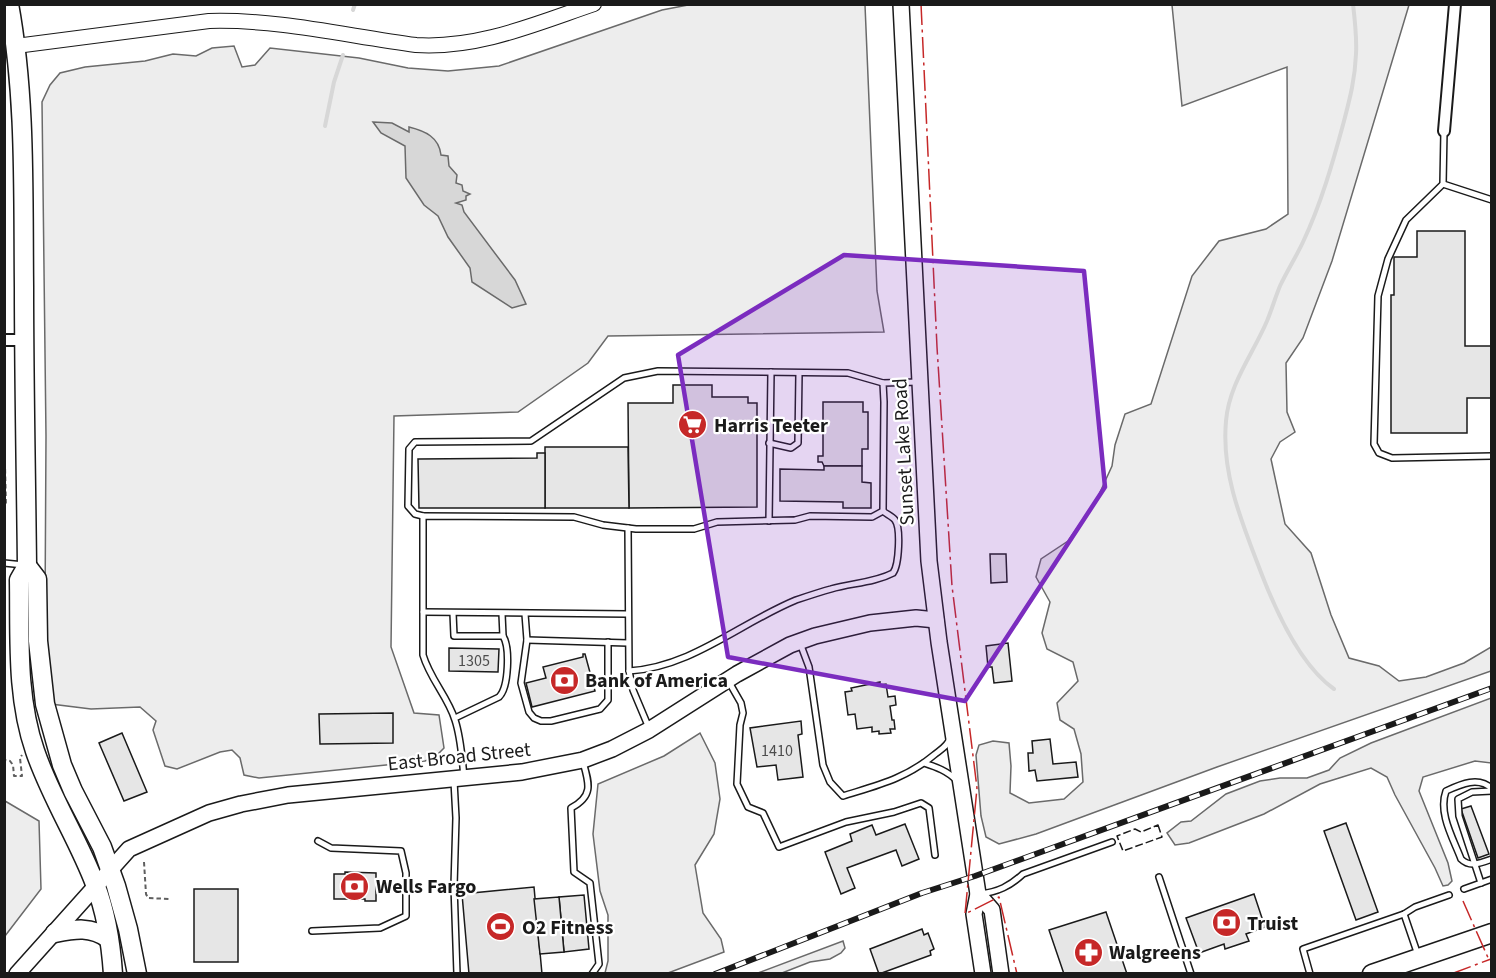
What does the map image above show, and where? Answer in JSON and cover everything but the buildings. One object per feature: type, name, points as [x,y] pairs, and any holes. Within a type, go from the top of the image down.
[{"type":"highway","points":[[9,4],[10,47],[22,113],[27,566],[19,580],[20,656],[25,711],[44,774],[96,885],[109,939],[112,974]]},
{"type":"highway","points":[[27,566],[37,579],[40,665],[45,704],[54,740],[73,791],[95,831],[110,868],[128,929],[137,974]]},
{"type":"highway","points":[[55,933],[85,928],[101,933],[109,939]]},
{"type":"highway","points":[[1372,974],[1491,933]]},
{"type":"main road","name":"Sunset Lake Road","points":[[901,4],[924,477],[936,620],[978,894],[974,914],[982,974]]},
{"type":"main road","name":"East Broad Street","points":[[17,974],[129,849],[209,813],[288,795],[522,772],[583,760],[612,749],[650,730],[768,656],[800,641],[870,623],[916,618],[936,620]]},
{"type":"main road","name":"Sunset Lake Road","points":[[978,894],[992,910],[1001,974]]},
{"type":"street","points":[[10,47],[209,21],[257,22],[402,43],[439,46],[488,39],[594,4]]},
{"type":"street","points":[[1444,131],[1455,4]]},
{"type":"street","points":[[4,340],[24,340]]},
{"type":"lane","points":[[1444,131],[1443,184],[1406,220],[1388,259],[1378,296],[1374,444],[1379,453],[1392,458],[1491,456]]},
{"type":"lane","points":[[1443,184],[1491,200]]},
{"type":"lane","points":[[883,511],[872,517],[810,516],[795,520],[717,522],[694,528],[628,528],[603,525],[574,517],[423,516],[415,514],[408,506],[409,449],[416,442],[531,441],[624,378],[658,371],[848,373],[883,383],[921,382]]},
{"type":"lane","points":[[769,521],[771,372]]},
{"type":"lane","points":[[769,443],[791,448],[798,443],[799,372]]},
{"type":"lane","points":[[883,383],[885,402],[883,511]]},
{"type":"lane","points":[[629,671],[658,666],[692,655],[727,638],[762,616],[796,601],[830,589],[893,573],[898,564],[898,528],[895,520],[883,511]]},
{"type":"lane","points":[[423,516],[423,655],[428,670],[455,718],[462,754],[456,818],[454,886],[457,974]]},
{"type":"lane","points":[[628,528],[629,671],[633,690],[650,730]]},
{"type":"lane","points":[[4,563],[27,566]]},
{"type":"lane","points":[[423,612],[627,614]]},
{"type":"lane","points":[[453,613],[454,636],[503,636]]},
{"type":"lane","points":[[455,718],[499,697],[504,692],[507,683],[506,642],[503,636],[502,614]]},
{"type":"lane","points":[[525,614],[527,640],[521,683],[529,712],[541,721],[551,721],[600,709],[605,705],[608,700],[608,642]]},
{"type":"lane","points":[[527,640],[628,643]]},
{"type":"lane","points":[[800,641],[809,667],[824,765],[830,782],[843,796],[901,778],[948,743],[952,731]]},
{"type":"lane","points":[[728,680],[741,703],[743,713],[740,725],[737,784],[748,807],[762,813],[779,848],[846,822],[894,812],[921,802],[929,808],[935,855]]},
{"type":"lane","points":[[583,760],[589,783],[586,795],[579,804],[571,808],[572,844],[574,872],[590,884],[599,964],[592,974]]},
{"type":"lane","points":[[924,763],[952,776],[963,787]]},
{"type":"lane","points":[[1491,790],[1483,782],[1469,782],[1446,790],[1443,800],[1443,809],[1461,859],[1466,864],[1491,859]]},
{"type":"lane","points":[[1481,883],[1459,816],[1458,800],[1472,792],[1491,790]]},
{"type":"lane","points":[[312,931],[380,928],[405,916],[406,873],[401,851],[331,848],[318,841]]},
{"type":"lane","points":[[978,894],[993,892],[1011,884],[1023,874],[1112,842]]},
{"type":"lane","points":[[1159,877],[1191,974]]},
{"type":"lane","points":[[1464,889],[1491,879]]},
{"type":"lane","points":[[1310,974],[1303,949],[1404,914],[1415,907],[1449,895]]},
{"type":"lane","points":[[1404,914],[1419,957]]},
{"type":"path","points":[[4,424],[6,506]]},
{"type":"path","points":[[4,763],[4,760],[9,761],[13,765],[14,776],[22,776],[20,758],[22,754]]},
{"type":"path","points":[[144,862],[148,898],[169,899]]},
{"type":"highlighted area","points":[[844,255],[1084,271],[1105,487],[965,701],[728,657],[678,355]]},
{"type":"shaded area","points":[[688,5],[865,5],[877,291],[884,332],[608,336],[588,363],[518,412],[394,416],[391,647],[414,713],[439,715],[444,748],[435,757],[425,761],[259,778],[244,775],[240,758],[232,750],[220,752],[177,769],[165,766],[153,730],[156,721],[140,707],[91,709],[51,704],[47,685],[45,612],[46,436],[42,102],[50,85],[60,73],[85,67],[145,61],[173,54],[196,56],[212,48],[234,46],[242,67],[255,65],[270,48],[359,58],[408,68],[448,71],[499,66],[662,10]]},
{"type":"shaded area","points":[[1172,5],[1409,5],[1332,261],[1303,338],[1286,363],[1287,412],[1295,432],[1280,442],[1271,459],[1285,524],[1311,553],[1331,615],[1349,658],[1379,666],[1399,681],[1426,677],[1464,663],[1491,647],[1491,671],[1217,767],[1036,834],[999,844],[986,837],[981,816],[976,755],[979,745],[993,741],[1009,743],[1010,793],[1029,803],[1064,799],[1083,782],[1081,754],[1074,729],[1060,720],[1057,703],[1078,681],[1073,662],[1047,649],[1042,633],[1050,602],[1036,577],[1041,559],[1068,541],[1096,501],[1112,466],[1115,445],[1125,414],[1151,404],[1192,276],[1219,241],[1266,229],[1288,214],[1287,67],[1182,106]]},
{"type":"shaded area","points":[[373,122],[392,123],[409,132],[409,127],[426,133],[434,139],[441,155],[448,156],[449,166],[457,175],[456,183],[462,185],[463,191],[470,194],[466,196],[466,200],[456,203],[462,205],[464,212],[515,280],[526,304],[512,308],[472,282],[470,268],[448,237],[438,216],[424,205],[406,178],[405,146],[381,133]]},
{"type":"shaded area","points":[[1491,698],[1491,763],[1475,761],[1423,777],[1419,791],[1448,863],[1452,881],[1448,885],[1443,886],[1387,777],[1371,768],[1320,784],[1264,814],[1189,843],[1175,845],[1167,833],[1181,822],[1191,821],[1226,794],[1260,781],[1307,778],[1329,770],[1340,758],[1371,743]]},
{"type":"shaded area","points":[[700,733],[715,763],[720,799],[714,834],[695,865],[703,913],[721,939],[724,952],[668,973],[605,973],[608,961],[608,915],[600,891],[593,834],[598,784],[664,756]]},
{"type":"shaded area","points":[[5,801],[39,821],[41,889],[5,936]]},
{"type":"shaded area","points":[[843,941],[845,948],[830,959],[810,962],[782,973],[758,973]]},
{"type":"waterway","points":[[353,10],[355,4]]},
{"type":"waterway","points":[[1334,689],[1322,679],[1300,652],[1275,605],[1235,499],[1225,441],[1228,407],[1232,394],[1267,321],[1280,286],[1309,228],[1335,152],[1355,72],[1356,42],[1353,4]]},
{"type":"waterway","points":[[325,126],[334,82],[343,55]]},
{"type":"railway","points":[[715,974],[922,893],[975,876],[1492,688]]},
{"type":"fence","points":[[1158,825],[1162,837],[1123,851],[1117,836],[1135,829],[1141,832],[1158,825]]},
{"type":"power","points":[[921,4],[937,347],[952,586],[977,788],[965,914],[999,897],[1017,974]]},
{"type":"power","points":[[1463,901],[1489,960]]},
{"type":"power","points":[[1451,974],[1491,959]]},
{"type":"place","name":"Harris Teeter","points":[[693,425]]},
{"type":"place","name":"Bank of America","points":[[564,680]]},
{"type":"place","name":"Wells Fargo","points":[[355,886]]},
{"type":"place","name":"Truist","points":[[1226,923]]},
{"type":"place","name":"O2 Fitness","points":[[501,927]]},
{"type":"place","name":"Walgreens","points":[[1088,952]]}]
